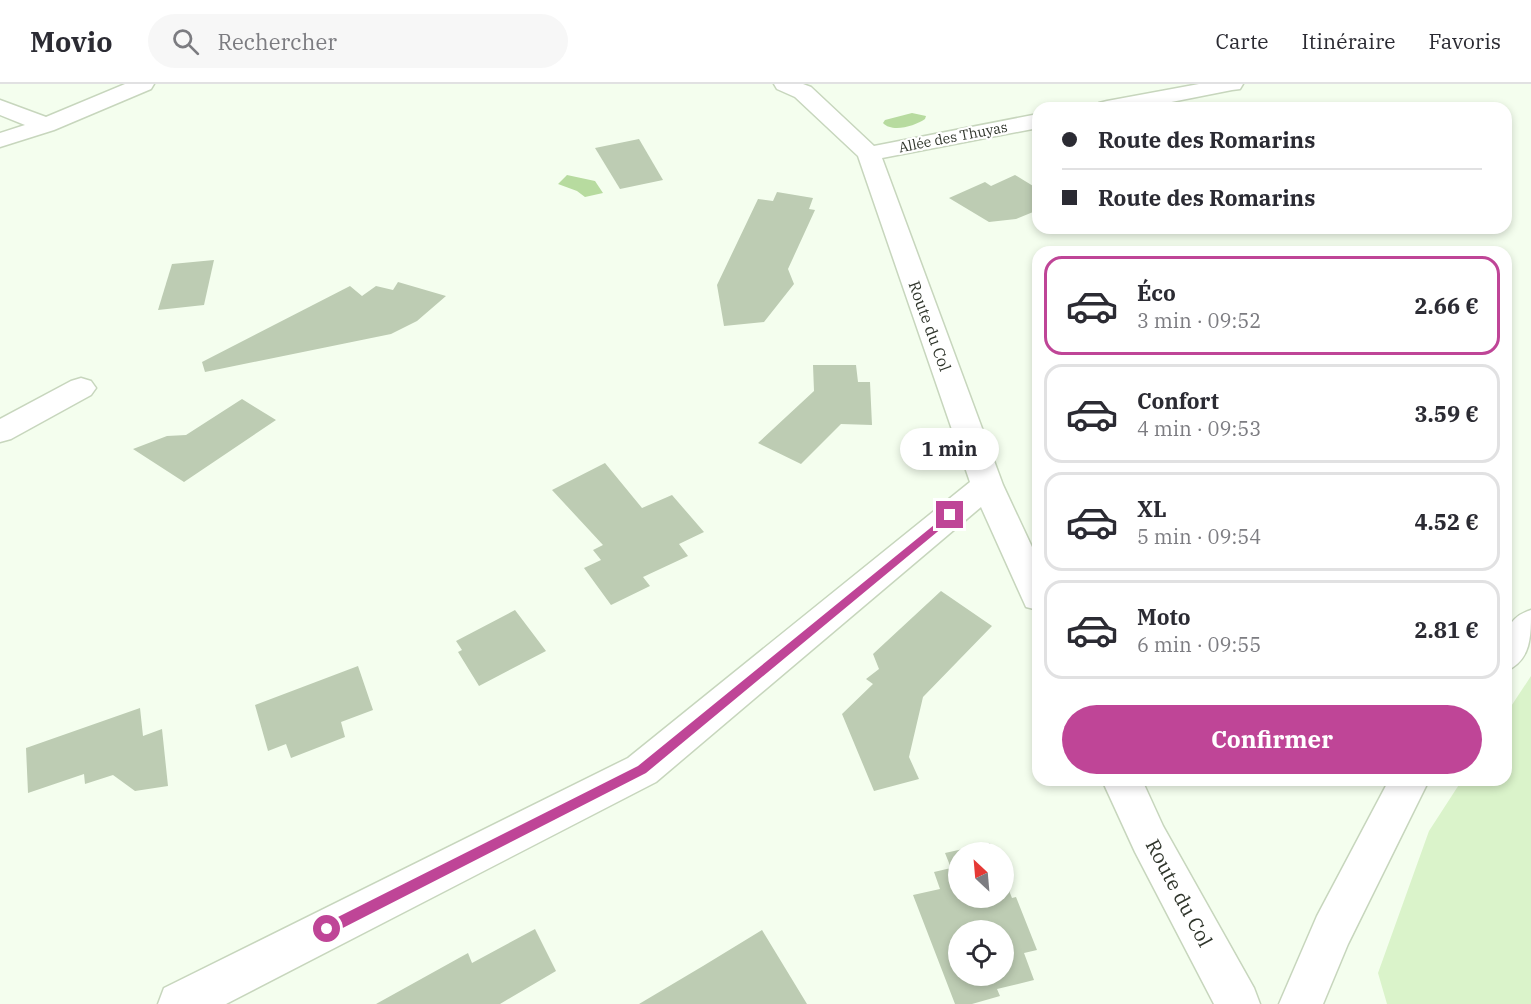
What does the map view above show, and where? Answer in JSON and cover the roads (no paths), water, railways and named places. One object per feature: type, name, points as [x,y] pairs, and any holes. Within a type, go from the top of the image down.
[{"type":"street","points":[[0,140],[46,125],[143,84]]},
{"type":"street","name":"Route du Col","points":[[785,84],[803,92],[869,153],[987,485],[1032,584]]},
{"type":"street","points":[[1138,102],[1232,84]]},
{"type":"street","points":[[0,107],[46,125]]},
{"type":"street","name":"Allée des Thuyas","points":[[869,153],[1032,122]]},
{"type":"street","points":[[0,432],[81,388]]},
{"type":"street","points":[[180,1004],[642,770],[987,485]]},
{"type":"street","points":[[1512,648],[1531,624]]},
{"type":"street","name":"Route du Col","points":[[1125,786],[1149,839],[1238,1004]]},
{"type":"street","points":[[1301,1004],[1332,931],[1406,786]]}]
